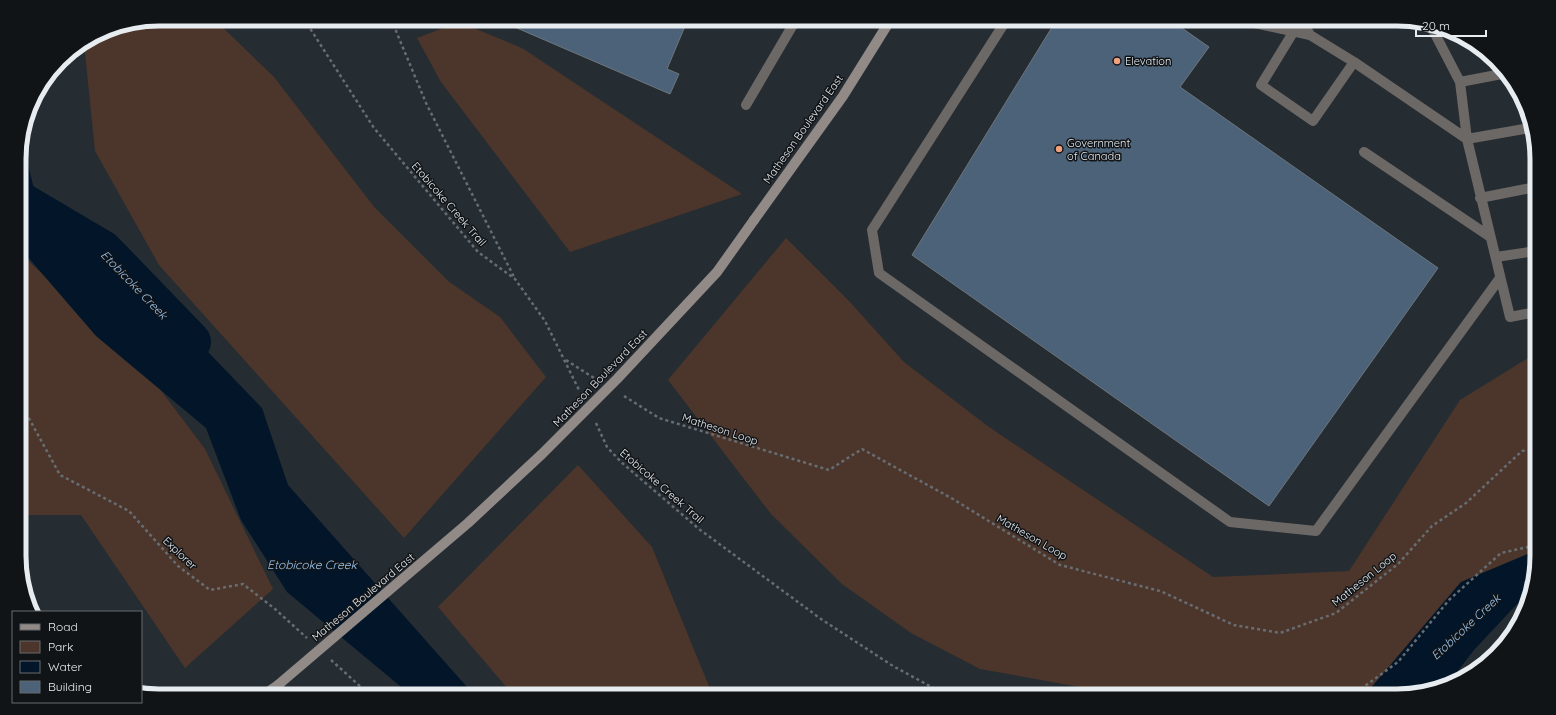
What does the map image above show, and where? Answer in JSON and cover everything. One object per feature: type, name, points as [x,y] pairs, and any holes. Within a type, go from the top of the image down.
[{"type":"street","name":"Matheson Boulevard East","points":[[272,689],[468,523],[542,454],[617,379],[717,272],[843,96],[887,26]]},
{"type":"lane","points":[[746,105],[792,26]]},
{"type":"lane","points":[[1003,26],[872,230],[879,273],[1230,522],[1316,531],[1500,278]]},
{"type":"lane","points":[[1270,26],[1310,35],[1354,62],[1467,139],[1526,129]]},
{"type":"lane","points":[[1305,26],[1310,35]]},
{"type":"lane","points":[[1294,31],[1261,85],[1313,121],[1354,62]]},
{"type":"lane","points":[[1434,32],[1460,82],[1467,139],[1489,236],[1496,257],[1510,317],[1530,313]]},
{"type":"lane","points":[[1460,82],[1500,74]]},
{"type":"lane","points":[[1364,152],[1489,236]]},
{"type":"lane","points":[[1480,198],[1530,188]]},
{"type":"lane","points":[[1496,257],[1530,252]]},
{"type":"path","name":"Etobicoke Creek Trail","points":[[308,26],[374,128],[478,252],[515,279],[545,321],[583,396]]},
{"type":"path","points":[[394,26],[426,103],[515,279]]},
{"type":"path","points":[[566,360],[599,381]]},
{"type":"path","name":"Matheson Loop","points":[[619,394],[659,418],[829,470],[862,448],[953,499],[1060,565],[1160,591],[1234,625],[1280,633],[1336,613],[1398,564],[1432,526],[1466,503],[1522,451],[1530,450]]},
{"type":"path","name":"Explorer","points":[[26,413],[60,475],[129,511],[178,566],[210,590],[243,584],[275,609],[309,640]]},
{"type":"path","name":"Etobicoke Creek Trail","points":[[593,418],[607,447],[621,462],[698,528],[821,619],[894,666],[935,689]]},
{"type":"path","points":[[1361,689],[1398,662],[1449,600],[1500,554],[1530,547]]},
{"type":"path","points":[[326,655],[363,689]]},
{"type":"green space","points":[[221,26],[274,77],[375,208],[448,281],[500,317],[546,377],[404,538],[159,265],[95,151],[85,48],[108,36],[141,27]]},
{"type":"green space","points":[[448,26],[469,26],[522,48],[742,194],[570,252],[441,82],[417,38]]},
{"type":"green space","points":[[786,238],[850,302],[904,362],[989,427],[1213,577],[1349,571],[1460,400],[1530,357],[1530,553],[1461,582],[1370,689],[1091,689],[980,669],[911,633],[842,584],[771,514],[668,380]]},
{"type":"green space","points":[[26,259],[147,372],[205,449],[273,589],[185,668],[81,515],[26,515]]},
{"type":"green space","points":[[578,465],[652,547],[710,689],[508,689],[438,607]]},
{"type":"water","name":"Etobicoke Creek","points":[[26,156],[37,202],[55,230],[182,325],[262,408],[288,485],[469,689],[404,689],[287,592],[241,520],[206,428],[96,336],[26,255]]},
{"type":"water","name":"Etobicoke Creek","points":[[1530,553],[1530,565],[1522,602],[1518,603],[1474,650],[1454,676],[1440,682],[1406,689],[1370,689],[1461,582]]},
{"type":"building","points":[[512,26],[685,26],[667,69],[679,74],[670,94]]},
{"type":"building","points":[[1053,26],[1179,26],[1209,47],[1180,87],[1438,268],[1269,506],[912,255]]},
{"type":"waterway","name":"Etobicoke Creek","points":[[26,206],[102,251],[190,342]]},
{"type":"place","name":"Elevation","points":[[1117,61]]},
{"type":"place","name":"Government of Canada","points":[[1059,149]]}]
